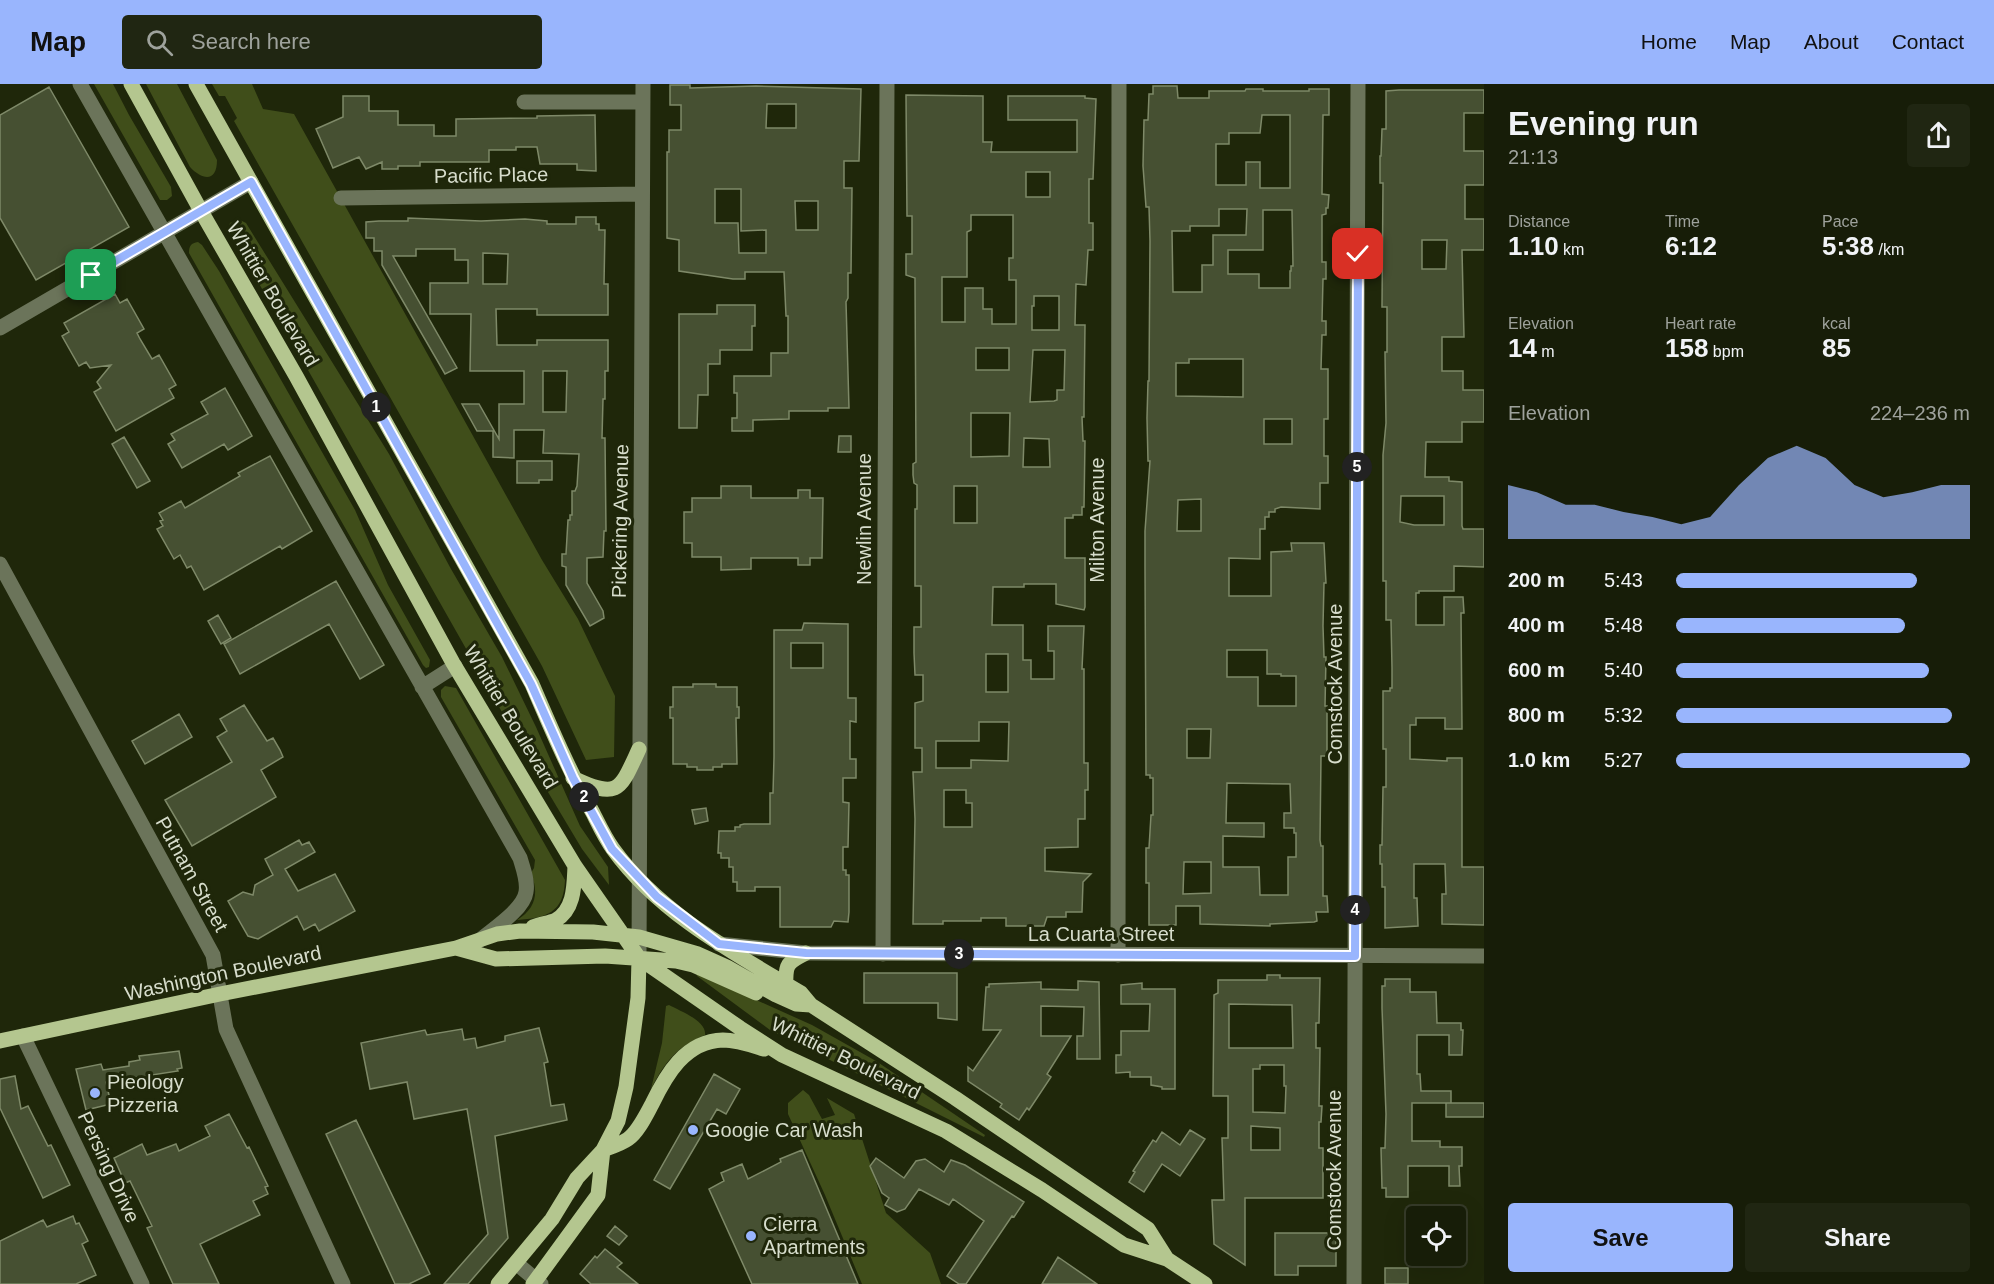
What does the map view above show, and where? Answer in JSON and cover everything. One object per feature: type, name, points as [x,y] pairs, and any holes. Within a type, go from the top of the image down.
[{"type":"main road","name":"Whittier Boulevard","points":[[132,84],[201,211],[302,386],[455,666],[575,866],[639,958],[783,1055],[946,1131],[1042,1190],[1124,1245],[1167,1259],[1205,1284]]},
{"type":"main road","name":"Whittier Boulevard","points":[[196,84],[531,684],[573,778],[612,849],[638,877],[682,917],[781,990],[801,993],[811,1005],[955,1098],[1148,1229],[1167,1259]]},
{"type":"main road","points":[[573,778],[601,790],[617,788],[624,781],[639,748]]},
{"type":"main road","points":[[520,931],[556,920],[568,908],[573,890],[575,866]]},
{"type":"main road","name":"Washington Boulevard","points":[[0,1041],[220,994],[456,948],[497,934],[520,931],[594,932],[639,937],[698,954],[781,990]]},
{"type":"main road","name":"Washington Boulevard","points":[[456,948],[496,959],[605,956],[676,961],[693,965],[756,993],[781,990]]},
{"type":"main road","points":[[781,990],[788,964],[806,953]]},
{"type":"main road","points":[[498,1284],[552,1219],[576,1178],[603,1150],[618,1121],[626,1087],[638,998],[639,958]]},
{"type":"main road","points":[[603,1150],[630,1138],[648,1112],[666,1076],[684,1055],[721,1040],[746,1044],[783,1055]]},
{"type":"main road","points":[[537,1283],[598,1195],[603,1150]]},
{"type":"street","points":[[80,84],[520,858],[527,891],[523,901],[517,909],[479,940]]},
{"type":"street","name":"Pickering Avenue","points":[[639,958],[643,84]]},
{"type":"street","name":"Newlin Avenue","points":[[883,954],[887,84]]},
{"type":"street","name":"Milton Avenue","points":[[1118,955],[1119,84]]},
{"type":"street","name":"Comstock Avenue","points":[[1354,1284],[1358,84]]},
{"type":"street","points":[[524,102],[643,102]]},
{"type":"street","points":[[0,328],[251,182]]},
{"type":"street","name":"Pacific Place","points":[[341,198],[642,194]]},
{"type":"street","name":"Putnam Street","points":[[0,564],[213,955],[226,1029],[344,1284]]},
{"type":"street","points":[[422,687],[455,666]]},
{"type":"street","name":"La Cuarta Street","points":[[719,944],[806,953],[1484,956]]},
{"type":"street","name":"Persing Drive","points":[[23,1036],[142,1284]]},
{"type":"street","points":[[516,1263],[537,1283]]},
{"type":"green space","points":[[94,84],[113,84],[171,187],[172,196],[167,200],[160,200]]},
{"type":"green space","points":[[146,84],[177,84],[217,160],[212,176],[199,175],[190,167]]},
{"type":"green space","points":[[212,84],[252,84],[263,109],[294,114],[542,560],[578,619],[615,696],[614,757],[586,760],[542,666],[234,121],[237,118],[225,96],[219,96]]},
{"type":"green space","points":[[238,219],[246,223],[389,454],[502,657],[580,826],[608,867],[609,885],[582,849],[536,772],[228,229],[230,223]]},
{"type":"green space","points":[[198,242],[219,271],[355,510],[388,585],[430,660],[429,667],[426,668],[423,665],[189,253],[191,245]]},
{"type":"green space","points":[[445,686],[456,688],[565,880],[561,900],[552,912],[537,918],[517,920],[528,910],[534,900],[535,887],[531,873],[535,860],[441,697],[441,690]]},
{"type":"green space","points":[[696,973],[812,1025],[876,1061],[985,1135],[984,1137],[770,1030]]},
{"type":"green space","points":[[669,1005],[686,1013],[702,1025],[705,1035],[672,1056],[651,1089],[662,1043],[666,1006]]},
{"type":"green space","points":[[803,1090],[809,1095],[822,1119],[835,1115],[827,1098],[854,1114],[886,1213],[930,1253],[941,1284],[862,1284],[788,1114],[788,1103]]},
{"type":"building","points":[[670,85],[690,85],[690,88],[756,86],[861,89],[859,161],[844,161],[844,188],[852,188],[851,273],[848,273],[846,302],[849,408],[828,408],[828,411],[789,411],[789,419],[753,420],[753,431],[732,431],[732,418],[737,418],[734,376],[771,376],[771,353],[788,353],[788,316],[786,316],[784,272],[745,272],[745,279],[733,279],[679,271],[679,240],[667,238],[667,152],[669,152],[669,130],[681,130],[681,105],[670,105]],"holes":[[[767,104],[796,104],[796,128],[766,128]],[[715,189],[741,189],[741,231],[766,230],[766,253],[739,253],[738,223],[715,223]],[[795,201],[818,201],[818,230],[796,230]]]},
{"type":"building","points":[[1153,86],[1177,86],[1178,98],[1209,98],[1209,91],[1329,89],[1329,115],[1323,115],[1322,194],[1329,195],[1326,214],[1322,215],[1322,262],[1326,262],[1326,279],[1323,279],[1322,321],[1326,321],[1326,335],[1322,335],[1321,369],[1328,369],[1328,419],[1324,419],[1324,456],[1328,456],[1328,483],[1320,483],[1320,509],[1281,507],[1275,509],[1275,512],[1269,512],[1269,517],[1265,517],[1265,529],[1260,529],[1260,559],[1229,558],[1229,596],[1271,596],[1271,552],[1292,551],[1291,543],[1324,543],[1326,583],[1324,583],[1323,626],[1324,657],[1326,657],[1327,756],[1321,756],[1320,840],[1323,846],[1323,896],[1327,896],[1328,912],[1316,912],[1317,921],[1314,922],[1270,924],[1270,926],[1200,924],[1200,906],[1176,906],[1176,925],[1149,925],[1146,848],[1149,848],[1151,815],[1153,815],[1153,778],[1146,775],[1145,531],[1150,461],[1148,461],[1147,418],[1150,241],[1149,207],[1146,207],[1143,166],[1144,120],[1148,120],[1149,94],[1153,94]],"holes":[[[1262,115],[1290,115],[1290,188],[1260,188],[1260,162],[1246,162],[1246,185],[1216,185],[1216,144],[1229,144],[1229,133],[1260,133]],[[1219,209],[1247,209],[1246,235],[1213,235],[1213,265],[1202,265],[1202,292],[1173,292],[1172,231],[1190,231],[1190,226],[1219,226]],[[1263,210],[1292,210],[1293,266],[1290,271],[1290,288],[1259,288],[1259,274],[1228,274],[1228,250],[1263,250]],[[1189,359],[1243,359],[1243,397],[1176,396],[1176,363],[1189,363]],[[1264,419],[1292,419],[1292,444],[1264,444]],[[1201,499],[1201,531],[1177,531],[1178,500]],[[1227,650],[1267,650],[1267,674],[1296,676],[1296,706],[1258,706],[1258,677],[1227,677]],[[1187,729],[1211,729],[1210,758],[1187,758]],[[1227,783],[1290,784],[1291,813],[1284,813],[1284,828],[1294,828],[1296,857],[1288,857],[1288,895],[1260,895],[1259,867],[1223,867],[1223,836],[1264,837],[1264,823],[1226,823]],[[1184,862],[1211,862],[1211,893],[1183,894]]]},
{"type":"building","points":[[49,87],[129,227],[36,280],[0,218],[0,115]]},
{"type":"building","points":[[1484,90],[1484,113],[1464,113],[1464,151],[1484,151],[1484,185],[1465,185],[1465,219],[1484,219],[1484,250],[1462,250],[1464,337],[1442,337],[1442,371],[1463,371],[1463,390],[1484,390],[1484,422],[1462,422],[1462,442],[1426,442],[1425,477],[1449,477],[1449,481],[1462,482],[1462,526],[1463,529],[1484,529],[1484,567],[1454,566],[1454,591],[1419,591],[1416,593],[1416,625],[1444,625],[1444,597],[1463,597],[1464,613],[1461,613],[1462,729],[1445,729],[1445,718],[1416,718],[1416,725],[1410,725],[1410,759],[1447,761],[1447,758],[1462,758],[1462,867],[1484,867],[1484,925],[1442,924],[1442,894],[1446,894],[1445,864],[1414,864],[1414,898],[1417,898],[1418,926],[1385,928],[1385,887],[1382,887],[1382,864],[1380,864],[1383,787],[1386,787],[1386,749],[1383,749],[1383,691],[1390,691],[1392,688],[1391,620],[1386,620],[1386,581],[1383,581],[1383,455],[1386,423],[1387,307],[1382,307],[1383,183],[1380,183],[1380,156],[1382,129],[1386,129],[1386,91]],"holes":[[[1422,240],[1447,240],[1446,269],[1422,269]],[[1401,496],[1444,496],[1444,525],[1414,525],[1400,522]]]},
{"type":"building","points":[[906,95],[983,96],[983,142],[992,142],[991,152],[1077,152],[1077,120],[1008,120],[1008,96],[1085,96],[1085,98],[1096,99],[1093,179],[1089,179],[1089,223],[1093,223],[1093,250],[1088,250],[1086,285],[1076,284],[1075,325],[1085,325],[1084,417],[1082,417],[1083,441],[1085,441],[1084,507],[1082,507],[1082,515],[1065,518],[1065,558],[1085,558],[1085,607],[1084,610],[1056,604],[1056,584],[993,587],[992,625],[1023,625],[1023,660],[1031,660],[1031,679],[1054,679],[1054,651],[1048,651],[1048,626],[1084,626],[1082,669],[1084,669],[1084,763],[1088,763],[1085,819],[1078,819],[1078,847],[1045,848],[1045,871],[1091,874],[1083,882],[1082,912],[1066,912],[1066,917],[1047,917],[1044,926],[1006,926],[1006,918],[981,918],[981,921],[943,921],[943,924],[913,924],[915,819],[913,772],[922,772],[922,748],[915,748],[915,703],[923,701],[923,675],[915,675],[914,653],[914,627],[921,627],[921,586],[915,586],[917,485],[914,483],[913,464],[916,462],[915,278],[906,275],[906,254],[912,254],[912,216],[907,216]],"holes":[[[1026,172],[1050,172],[1050,197],[1026,197]],[[971,215],[1013,215],[1013,258],[1009,258],[1009,280],[1016,280],[1016,324],[992,324],[992,309],[983,309],[983,288],[965,288],[965,322],[942,322],[942,277],[967,277],[967,232],[971,230]],[[1034,296],[1059,296],[1059,330],[1032,330]],[[976,348],[1009,348],[1009,370],[976,370]],[[1033,350],[1065,350],[1064,390],[1057,390],[1057,400],[1030,402]],[[971,413],[1010,413],[1009,456],[971,457]],[[1024,438],[1049,439],[1050,467],[1023,467]],[[954,486],[977,486],[977,523],[954,523]],[[986,654],[1008,654],[1008,692],[986,692]],[[979,722],[1009,722],[1008,761],[971,760],[971,768],[936,768],[936,741],[979,741]],[[944,790],[966,790],[966,803],[972,803],[972,827],[944,827]]]},
{"type":"building","points":[[343,96],[369,96],[369,111],[398,111],[398,125],[434,125],[434,136],[456,136],[456,119],[595,115],[596,171],[577,170],[577,164],[540,164],[537,147],[489,150],[489,162],[420,162],[420,166],[382,169],[382,162],[366,169],[359,157],[333,168],[316,129],[343,117]]},
{"type":"building","points":[[576,217],[596,217],[599,230],[605,230],[604,284],[608,284],[608,315],[537,315],[537,309],[496,309],[497,345],[537,345],[537,340],[608,340],[608,371],[605,371],[602,438],[605,438],[606,531],[604,531],[603,557],[587,558],[587,583],[603,611],[604,618],[590,626],[566,585],[566,567],[562,566],[562,554],[566,554],[568,520],[572,515],[572,491],[575,491],[577,486],[579,454],[543,453],[544,430],[514,430],[514,458],[493,457],[493,431],[477,431],[462,404],[479,404],[499,439],[499,404],[524,404],[524,371],[470,371],[471,314],[430,314],[430,283],[468,283],[468,260],[455,260],[455,249],[416,249],[416,256],[393,256],[457,368],[445,374],[382,265],[382,251],[374,251],[374,238],[366,238],[366,222],[408,221],[408,218],[481,221],[525,219],[547,221],[547,224],[576,224]],"holes":[[[483,253],[508,254],[507,284],[483,284]],[[543,371],[567,371],[566,412],[543,412]]]},
{"type":"building","points":[[115,294],[120,303],[127,299],[144,329],[137,333],[140,339],[152,359],[159,355],[176,385],[169,389],[174,398],[116,431],[94,392],[101,388],[97,382],[111,365],[90,368],[86,362],[79,366],[62,336],[69,332],[64,323]]},
{"type":"building","points":[[717,305],[755,305],[752,350],[720,350],[720,364],[708,364],[708,395],[698,395],[697,428],[679,428],[679,314],[717,314]]},
{"type":"building","points":[[225,388],[252,436],[228,450],[224,444],[182,468],[168,444],[175,440],[171,434],[208,414],[201,402]]},
{"type":"building","points":[[839,436],[851,436],[851,452],[838,452]]},
{"type":"building","points":[[124,437],[150,481],[137,488],[112,444]]},
{"type":"building","points":[[270,456],[312,531],[282,549],[280,546],[204,590],[191,566],[187,568],[180,555],[174,559],[157,529],[163,526],[159,513],[181,501],[185,508],[240,476],[238,473]]},
{"type":"building","points":[[517,461],[552,461],[552,480],[539,480],[539,483],[517,483]]},
{"type":"building","points":[[721,486],[751,486],[751,498],[798,498],[798,490],[810,490],[810,498],[823,498],[822,558],[810,558],[810,565],[798,565],[798,558],[751,558],[751,569],[721,570],[721,557],[692,557],[692,543],[684,543],[684,512],[692,512],[692,498],[721,498]]},
{"type":"building","points":[[336,581],[384,665],[360,679],[329,624],[240,674],[224,644]]},
{"type":"building","points":[[218,615],[231,638],[221,644],[208,621]]},
{"type":"building","points":[[804,623],[848,624],[848,698],[856,698],[856,722],[850,721],[850,759],[856,759],[856,778],[843,778],[843,802],[849,803],[848,847],[843,847],[843,870],[846,870],[846,875],[849,875],[848,922],[834,921],[831,927],[780,927],[780,887],[755,887],[755,891],[737,891],[737,882],[733,882],[733,867],[729,867],[729,858],[721,858],[721,853],[718,853],[719,831],[735,831],[735,827],[744,824],[770,824],[770,793],[773,793],[774,757],[774,630],[802,630]],"holes":[[[791,643],[823,643],[823,668],[791,668]]]},
{"type":"building","points":[[693,684],[737,687],[739,718],[736,718],[737,764],[722,764],[722,767],[713,767],[713,770],[697,770],[697,767],[687,767],[687,764],[673,764],[673,718],[670,718],[670,707],[673,707],[673,687],[693,687]]},
{"type":"building","points":[[244,705],[267,741],[273,738],[283,757],[261,770],[276,797],[192,846],[165,800],[232,762],[217,737],[227,731],[220,719]]},
{"type":"building","points":[[179,714],[192,737],[145,764],[132,741]]},
{"type":"building","points":[[706,808],[708,821],[695,824],[692,810]]},
{"type":"building","points":[[299,840],[302,845],[309,842],[315,852],[285,869],[298,891],[335,874],[355,911],[319,931],[315,924],[304,930],[297,916],[258,939],[248,936],[228,901],[243,892],[253,895],[255,885],[273,875],[265,859]]},
{"type":"building","points":[[864,973],[957,973],[957,1020],[938,1018],[938,1003],[864,1003]]},
{"type":"building","points":[[1267,975],[1280,975],[1280,978],[1320,978],[1316,1048],[1320,1048],[1319,1106],[1322,1106],[1321,1122],[1319,1122],[1319,1148],[1323,1148],[1323,1198],[1245,1198],[1245,1265],[1214,1244],[1212,1200],[1224,1200],[1222,1138],[1228,1138],[1228,1096],[1213,1096],[1214,995],[1218,993],[1218,980],[1267,980]],"holes":[[[1229,1004],[1292,1005],[1293,1048],[1229,1048]],[[1260,1065],[1284,1065],[1285,1113],[1253,1112],[1253,1069],[1260,1069]],[[1251,1126],[1280,1128],[1280,1150],[1251,1150]]]},
{"type":"building","points":[[1385,979],[1410,979],[1410,992],[1436,992],[1437,1023],[1461,1023],[1462,1055],[1449,1055],[1449,1035],[1417,1035],[1417,1074],[1420,1074],[1421,1091],[1451,1091],[1451,1103],[1412,1103],[1412,1141],[1440,1141],[1440,1147],[1462,1147],[1462,1166],[1459,1166],[1460,1186],[1449,1186],[1449,1166],[1408,1166],[1408,1197],[1386,1197],[1386,1188],[1382,1188],[1381,1148],[1385,1148],[1386,1114],[1382,1008],[1382,986],[1385,986]]},
{"type":"building","points":[[1078,981],[1099,982],[1100,1059],[1077,1059],[1077,1036],[1083,1036],[1084,1007],[1041,1006],[1041,1036],[1071,1036],[1047,1074],[1051,1077],[1029,1110],[1027,1108],[1019,1120],[1000,1107],[1002,1104],[968,1081],[968,1067],[973,1071],[1001,1030],[983,1030],[986,987],[989,987],[989,984],[1041,982],[1041,989],[1078,990]]},
{"type":"building","points":[[1142,983],[1142,989],[1175,989],[1175,1089],[1162,1089],[1162,1087],[1151,1085],[1151,1077],[1130,1077],[1130,1072],[1116,1073],[1116,1055],[1121,1055],[1121,1031],[1149,1031],[1150,1004],[1121,1004],[1121,985]]},
{"type":"building","points":[[539,1028],[548,1062],[544,1063],[551,1106],[564,1104],[567,1120],[495,1136],[508,1238],[468,1284],[444,1284],[488,1234],[467,1109],[414,1119],[407,1082],[370,1089],[361,1043],[425,1030],[427,1035],[462,1029],[464,1040],[475,1038],[477,1048],[505,1041],[505,1036]]},
{"type":"building","points":[[179,1051],[182,1068],[177,1069],[178,1071],[106,1082],[111,1104],[86,1110],[76,1069],[101,1064],[103,1070],[129,1066],[129,1062],[140,1060],[139,1056]]},
{"type":"building","name":"Googie Car Wash","points":[[714,1074],[740,1089],[726,1114],[717,1109],[670,1189],[654,1180]]},
{"type":"building","points":[[15,1076],[21,1109],[28,1106],[48,1146],[51,1145],[70,1185],[43,1198],[0,1108],[0,1079]]},
{"type":"building","points":[[1446,1103],[1484,1103],[1484,1117],[1446,1117]]},
{"type":"building","points":[[229,1114],[247,1148],[249,1147],[268,1186],[265,1187],[268,1194],[253,1201],[260,1215],[200,1244],[219,1284],[173,1284],[147,1228],[152,1226],[130,1181],[125,1183],[114,1158],[142,1144],[147,1155],[176,1144],[179,1151],[210,1136],[205,1126]]},
{"type":"building","points":[[356,1120],[430,1274],[409,1284],[395,1284],[326,1134]]},
{"type":"building","points":[[1190,1130],[1205,1139],[1180,1176],[1162,1164],[1144,1192],[1129,1182],[1135,1172],[1133,1171],[1153,1140],[1156,1142],[1162,1132],[1180,1145]]},
{"type":"building","points":[[802,1150],[858,1284],[752,1284],[709,1189],[724,1181],[721,1173],[742,1164],[748,1179],[781,1162],[780,1159]]},
{"type":"building","points":[[876,1158],[904,1178],[916,1161],[925,1159],[944,1172],[951,1160],[965,1165],[1024,1202],[966,1284],[959,1284],[947,1276],[984,1221],[953,1199],[949,1205],[919,1189],[905,1209],[897,1212],[885,1205],[889,1198],[882,1193],[870,1166]]},
{"type":"building","points":[[73,1216],[88,1241],[82,1244],[96,1275],[76,1284],[0,1284],[0,1241],[43,1220],[47,1227]]},
{"type":"building","points":[[615,1226],[627,1236],[619,1245],[607,1236]]},
{"type":"building","points":[[1275,1233],[1336,1233],[1336,1266],[1298,1266],[1298,1275],[1275,1275]]},
{"type":"building","points":[[605,1249],[622,1263],[617,1267],[638,1284],[591,1284],[580,1274],[595,1256],[597,1258]]},
{"type":"building","points":[[1058,1257],[1097,1284],[1042,1284]]},
{"type":"building","points":[[1385,1268],[1408,1268],[1408,1284],[1385,1284]]},
{"type":"place","name":"Pieology Pizzeria","points":[[95,1093]]},
{"type":"place","name":"Googie Car Wash","points":[[693,1130]]},
{"type":"place","name":"Cierra Apartments","points":[[751,1236]]},
{"type":"route","points":[[91,275],[251,182],[531,684],[573,778],[612,849],[657,897],[719,944],[806,953],[1355,956],[1358,254]]}]
